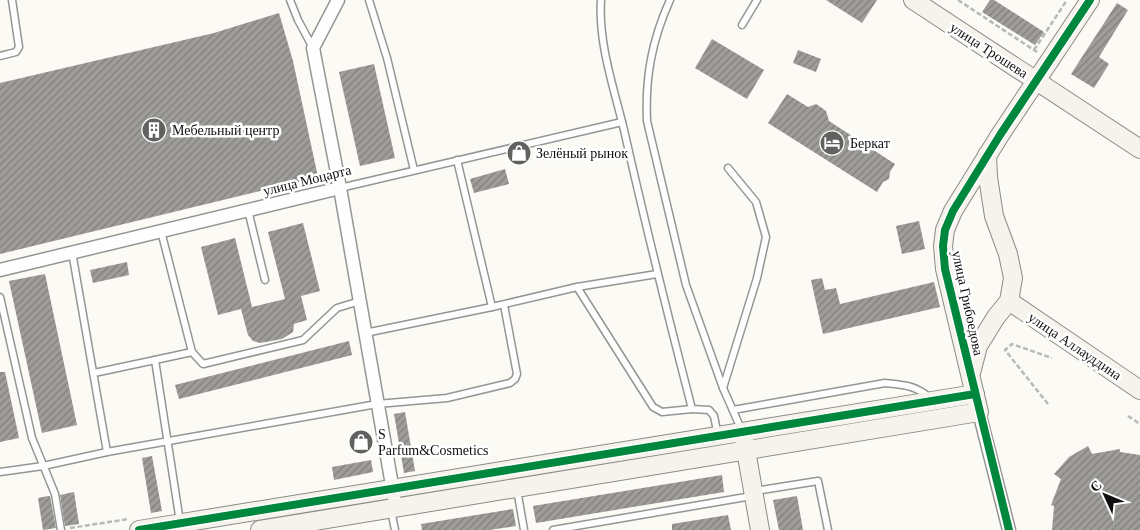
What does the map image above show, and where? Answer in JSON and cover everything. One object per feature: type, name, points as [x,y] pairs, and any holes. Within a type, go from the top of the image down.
[{"type":"street","points":[[338,0],[313,48],[360,301],[394,508]]},
{"type":"street","name":"улица Трошева","points":[[913,0],[1140,148]]},
{"type":"street","name":"улица Грибоедова","points":[[1009,530],[945,269],[943,246],[945,230],[953,211],[987,155],[1090,0]]},
{"type":"street","points":[[971,375],[978,346],[996,317],[1009,301],[1013,278],[1008,254],[994,216],[987,155]]},
{"type":"street","name":"улица Моцарта","points":[[0,270],[340,188]]},
{"type":"street","name":"улица Аллауддина","points":[[1009,301],[1140,390]]},
{"type":"street","points":[[138,530],[182,527],[392,488],[975,394]]},
{"type":"street","points":[[260,530],[979,412]]},
{"type":"street","points":[[742,431],[760,530]]},
{"type":"lane","points":[[0,56],[16,52],[19,47],[12,0]]},
{"type":"lane","points":[[290,0],[313,48]]},
{"type":"lane","points":[[369,0],[387,58],[414,170]]},
{"type":"lane","points":[[601,0],[600,16],[611,81],[657,274],[692,409]]},
{"type":"lane","points":[[670,0],[651,52],[646,97],[647,121],[686,285],[723,388],[742,431]]},
{"type":"lane","points":[[742,24],[757,0]]},
{"type":"lane","name":"улица Моцарта","points":[[340,188],[622,122]]},
{"type":"lane","points":[[457,160],[492,307]]},
{"type":"lane","points":[[723,388],[757,278],[766,237],[756,202],[728,168]]},
{"type":"lane","points":[[248,210],[265,280]]},
{"type":"lane","points":[[161,231],[192,352],[203,364],[303,340],[337,308],[360,301]]},
{"type":"lane","points":[[72,252],[107,452]]},
{"type":"lane","points":[[365,333],[577,288],[657,274]]},
{"type":"lane","points":[[577,288],[653,408],[662,412],[692,409],[709,410],[714,416],[722,454]]},
{"type":"lane","points":[[0,298],[32,438],[55,494],[61,530]]},
{"type":"lane","points":[[0,472],[43,466],[107,452],[378,404],[446,398],[513,382],[517,374],[504,304]]},
{"type":"lane","points":[[94,373],[192,352]]},
{"type":"lane","points":[[155,360],[182,527]]},
{"type":"lane","points":[[733,410],[885,383],[907,385],[920,389],[933,400]]},
{"type":"lane","points":[[553,530],[818,481],[828,530]]},
{"type":"lane","points":[[517,488],[524,530]]},
{"type":"lane","points":[[394,508],[395,530]]},
{"type":"path","points":[[958,0],[1050,62]]},
{"type":"path","points":[[1034,50],[1066,0]]},
{"type":"path","points":[[1048,404],[1005,350],[1012,344],[1052,358]]},
{"type":"path","points":[[1128,416],[1140,424]]},
{"type":"building","points":[[826,0],[877,0],[862,23]]},
{"type":"building","points":[[990,0],[994,0],[1044,32],[1035,45],[982,12]]},
{"type":"building","points":[[1117,3],[1128,10],[1099,57],[1109,64],[1094,88],[1071,74]]},
{"type":"building","name":"Мебельный центр","points":[[279,13],[293,61],[318,177],[0,254],[0,83],[214,33]]},
{"type":"building","points":[[712,39],[764,70],[747,99],[695,68]]},
{"type":"building","points":[[798,50],[821,59],[816,72],[793,63]]},
{"type":"building","points":[[374,64],[395,158],[360,166],[339,72]]},
{"type":"building","name":"Беркат","points":[[787,94],[808,107],[816,104],[826,111],[829,121],[895,164],[890,172],[889,179],[883,182],[877,192],[768,123]]},
{"type":"building","points":[[505,169],[509,184],[474,193],[470,179]]},
{"type":"building","points":[[919,221],[925,249],[902,254],[896,226]]},
{"type":"building","points":[[303,223],[320,291],[301,296],[307,320],[294,324],[293,332],[282,339],[260,343],[253,341],[248,335],[241,309],[218,315],[201,247],[235,238],[252,307],[285,299],[268,232]]},
{"type":"building","points":[[127,262],[129,275],[93,283],[90,270]]},
{"type":"building","points":[[45,274],[77,425],[42,433],[9,281]]},
{"type":"building","points":[[822,278],[825,290],[836,288],[840,304],[934,282],[940,307],[823,334],[811,280]]},
{"type":"building","points":[[349,341],[352,355],[179,399],[175,385]]},
{"type":"building","points":[[0,372],[5,372],[19,438],[0,442]]},
{"type":"building","points":[[405,412],[415,471],[404,473],[394,414]]},
{"type":"building","points":[[1088,446],[1092,454],[1120,449],[1120,452],[1140,455],[1140,530],[1052,530],[1054,506],[1051,505],[1061,479],[1054,474],[1069,457]]},
{"type":"building","points":[[152,456],[162,511],[151,513],[142,458]]},
{"type":"building","points":[[371,460],[373,472],[334,480],[332,467]]},
{"type":"building","points":[[722,475],[724,492],[536,523],[533,506]]},
{"type":"building","points":[[74,492],[79,524],[65,526],[60,495]]},
{"type":"building","points":[[50,496],[56,528],[43,530],[38,498]]},
{"type":"building","points":[[797,496],[803,530],[779,530],[773,500]]},
{"type":"building","points":[[513,509],[516,526],[489,530],[422,530],[421,524]]},
{"type":"building","points":[[728,515],[731,530],[672,530],[672,524]]},
{"type":"cycle path","points":[[1009,530],[945,269],[943,246],[945,230],[953,211],[1000,135],[1090,0]]},
{"type":"cycle path","points":[[139,530],[975,394]]},
{"type":"place","name":"Мебельный центр","points":[[154,130]]},
{"type":"place","name":"Беркат","points":[[832,143]]},
{"type":"place","name":"Зелёный рынок","points":[[519,153]]},
{"type":"place","name":"S Parfum&Cosmetics","points":[[361,442]]}]
